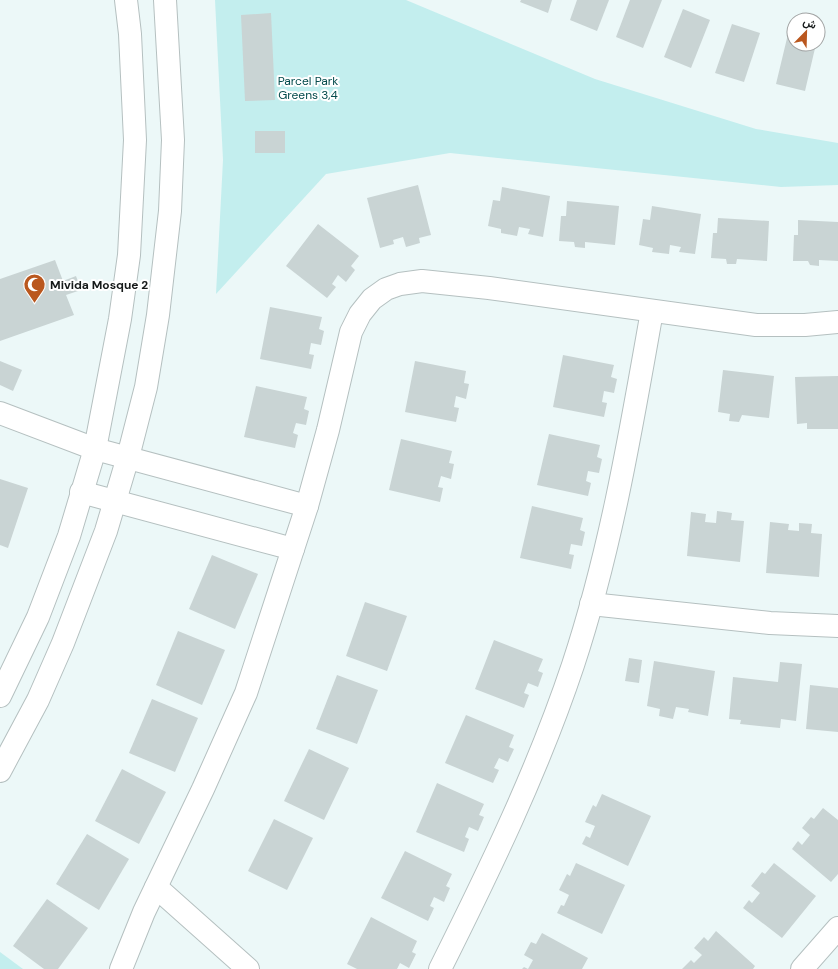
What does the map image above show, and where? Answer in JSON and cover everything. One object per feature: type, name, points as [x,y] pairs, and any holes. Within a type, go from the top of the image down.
[{"type":"street","points":[[0,696],[38,617],[69,536],[95,448],[120,319],[129,255],[135,140],[130,34],[126,0]]},
{"type":"street","points":[[0,771],[38,700],[63,643],[106,531],[128,457],[146,387],[158,315],[170,211],[173,140],[165,0]]},
{"type":"street","points":[[121,969],[156,886],[203,789],[246,693],[307,506],[328,430],[351,332],[360,314],[372,299],[386,289],[400,284],[422,281],[449,283],[756,325],[805,325],[838,322]]},
{"type":"street","points":[[440,969],[480,892],[517,806],[573,666],[591,604],[615,510],[652,311]]},
{"type":"street","points":[[0,413],[95,448],[307,506]]},
{"type":"street","points":[[81,492],[293,549]]},
{"type":"street","points":[[591,604],[770,623],[838,626]]},
{"type":"street","points":[[156,886],[248,969]]},
{"type":"street","points":[[802,969],[838,928]]},
{"type":"green space","name":"Parcel Park Greens 3,4","points":[[215,0],[406,0],[595,79],[756,129],[838,143],[838,185],[781,187],[450,153],[326,174],[216,294],[223,160]]},
{"type":"green space","points":[[0,952],[23,969],[0,969]]},
{"type":"building","points":[[521,0],[552,0],[548,13],[520,2]]},
{"type":"building","points":[[577,0],[609,0],[597,31],[570,20]]},
{"type":"building","points":[[630,0],[662,0],[643,48],[616,37]]},
{"type":"building","points":[[683,9],[710,20],[691,68],[664,57]]},
{"type":"building","points":[[271,13],[275,100],[245,101],[241,15]]},
{"type":"building","points":[[732,24],[760,33],[744,82],[715,73]]},
{"type":"building","points":[[786,42],[786,52],[814,52],[805,91],[776,84]]},
{"type":"building","points":[[255,131],[285,131],[285,153],[255,153]]},
{"type":"building","points":[[418,185],[431,235],[419,238],[420,243],[406,247],[403,237],[393,240],[394,244],[380,248],[367,198]]},
{"type":"building","points":[[502,187],[550,196],[543,237],[528,234],[530,229],[519,227],[517,236],[501,233],[501,229],[488,226],[493,200],[500,201]]},
{"type":"building","points":[[567,201],[619,206],[615,245],[585,242],[585,248],[575,247],[574,242],[559,241],[561,216],[566,216]]},
{"type":"building","points":[[652,206],[701,214],[695,254],[679,252],[681,247],[670,245],[669,254],[652,252],[653,248],[639,245],[643,219],[650,220]]},
{"type":"building","points":[[718,218],[769,221],[767,261],[737,259],[736,264],[727,264],[726,259],[711,258],[713,233],[717,233]]},
{"type":"building","points":[[798,220],[838,222],[838,261],[819,260],[819,266],[810,265],[808,261],[793,261],[794,235],[798,235]]},
{"type":"building","points":[[318,224],[359,256],[351,266],[355,270],[346,282],[338,275],[332,284],[336,287],[327,298],[286,266]]},
{"type":"building","name":"Mivida Mosque 2","points":[[55,260],[63,281],[76,276],[81,290],[66,295],[74,315],[0,341],[0,279]]},
{"type":"building","points":[[270,307],[322,317],[319,329],[324,331],[321,345],[311,343],[309,354],[314,355],[311,369],[260,359]]},
{"type":"building","points":[[563,355],[614,365],[611,377],[617,379],[614,393],[604,391],[602,402],[607,403],[604,417],[553,407]]},
{"type":"building","points":[[0,361],[22,370],[13,391],[0,385]]},
{"type":"building","points":[[415,361],[466,371],[464,383],[469,384],[466,399],[456,396],[454,407],[459,408],[456,422],[405,412]]},
{"type":"building","points":[[723,370],[774,376],[769,418],[742,415],[739,422],[729,421],[730,414],[718,412]]},
{"type":"building","points":[[838,376],[838,429],[807,429],[807,423],[797,424],[795,377]]},
{"type":"building","points":[[256,386],[307,397],[304,409],[309,411],[306,425],[296,423],[293,433],[298,435],[295,448],[244,437]]},
{"type":"building","points":[[549,434],[600,445],[597,457],[602,459],[599,473],[588,471],[586,481],[591,483],[588,496],[537,485]]},
{"type":"building","points":[[401,439],[452,451],[449,463],[454,464],[451,479],[441,476],[438,487],[443,488],[440,502],[389,490]]},
{"type":"building","points":[[0,479],[28,488],[8,548],[0,545]]},
{"type":"building","points":[[532,506],[583,518],[580,530],[585,532],[582,546],[571,544],[569,554],[574,555],[571,569],[520,558]]},
{"type":"building","points":[[717,511],[732,513],[731,520],[744,521],[740,562],[687,556],[691,512],[706,514],[705,522],[716,523]]},
{"type":"building","points":[[770,522],[789,524],[788,530],[799,531],[799,523],[812,524],[811,533],[822,534],[819,577],[766,573]]},
{"type":"building","points":[[212,555],[258,574],[235,629],[189,609]]},
{"type":"building","points":[[365,602],[407,616],[387,671],[346,656]]},
{"type":"building","points":[[178,631],[225,650],[202,705],[156,685]]},
{"type":"building","points":[[494,640],[543,659],[538,671],[543,673],[538,687],[528,683],[524,693],[529,695],[524,708],[475,689]]},
{"type":"building","points":[[629,658],[642,660],[639,683],[625,681]]},
{"type":"building","points":[[654,661],[715,671],[708,716],[688,712],[689,709],[676,707],[673,719],[659,716],[660,709],[647,706]]},
{"type":"building","points":[[780,662],[802,664],[796,721],[781,719],[780,728],[740,724],[741,720],[729,719],[733,677],[778,682]]},
{"type":"building","points":[[337,675],[378,690],[357,744],[316,729]]},
{"type":"building","points":[[810,685],[838,688],[838,732],[806,729]]},
{"type":"building","points":[[152,699],[198,718],[175,772],[129,753]]},
{"type":"building","points":[[466,715],[514,735],[509,747],[514,749],[508,762],[499,758],[494,768],[499,770],[493,783],[445,763]]},
{"type":"building","points":[[309,749],[349,768],[324,820],[284,801]]},
{"type":"building","points":[[122,769],[166,792],[139,844],[95,821]]},
{"type":"building","points":[[437,783],[484,804],[479,815],[484,817],[478,831],[469,827],[465,837],[469,839],[464,852],[416,832]]},
{"type":"building","points":[[602,794],[651,816],[628,866],[582,844],[586,836],[590,838],[595,826],[585,822],[593,805],[596,807]]},
{"type":"building","points":[[823,808],[838,820],[838,874],[831,882],[792,849],[798,841],[802,845],[810,835],[802,828],[811,817],[814,819]]},
{"type":"building","points":[[274,819],[313,838],[287,890],[248,871]]},
{"type":"building","points":[[87,834],[129,859],[99,910],[56,884]]},
{"type":"building","points":[[405,851],[452,874],[446,886],[450,888],[444,902],[434,897],[430,906],[434,908],[428,921],[381,898]]},
{"type":"building","points":[[576,863],[625,885],[602,934],[557,913],[561,905],[564,906],[569,895],[559,890],[567,874],[570,876]]},
{"type":"building","points":[[774,863],[816,896],[782,938],[743,908],[749,900],[752,903],[760,893],[751,886],[762,872],[765,874]]},
{"type":"building","points":[[47,899],[88,928],[58,969],[44,969],[13,946]]},
{"type":"building","points":[[371,917],[417,941],[412,952],[416,954],[409,968],[400,963],[397,969],[357,969],[347,964]]},
{"type":"building","points":[[716,931],[755,966],[753,969],[682,969],[691,960],[694,963],[702,955],[694,948],[704,937],[708,941]]},
{"type":"building","points":[[542,933],[588,958],[582,969],[528,969],[533,960],[524,955],[531,942],[536,944]]},
{"type":"place","name":"Mivida Mosque 2","points":[[35,304]]}]
